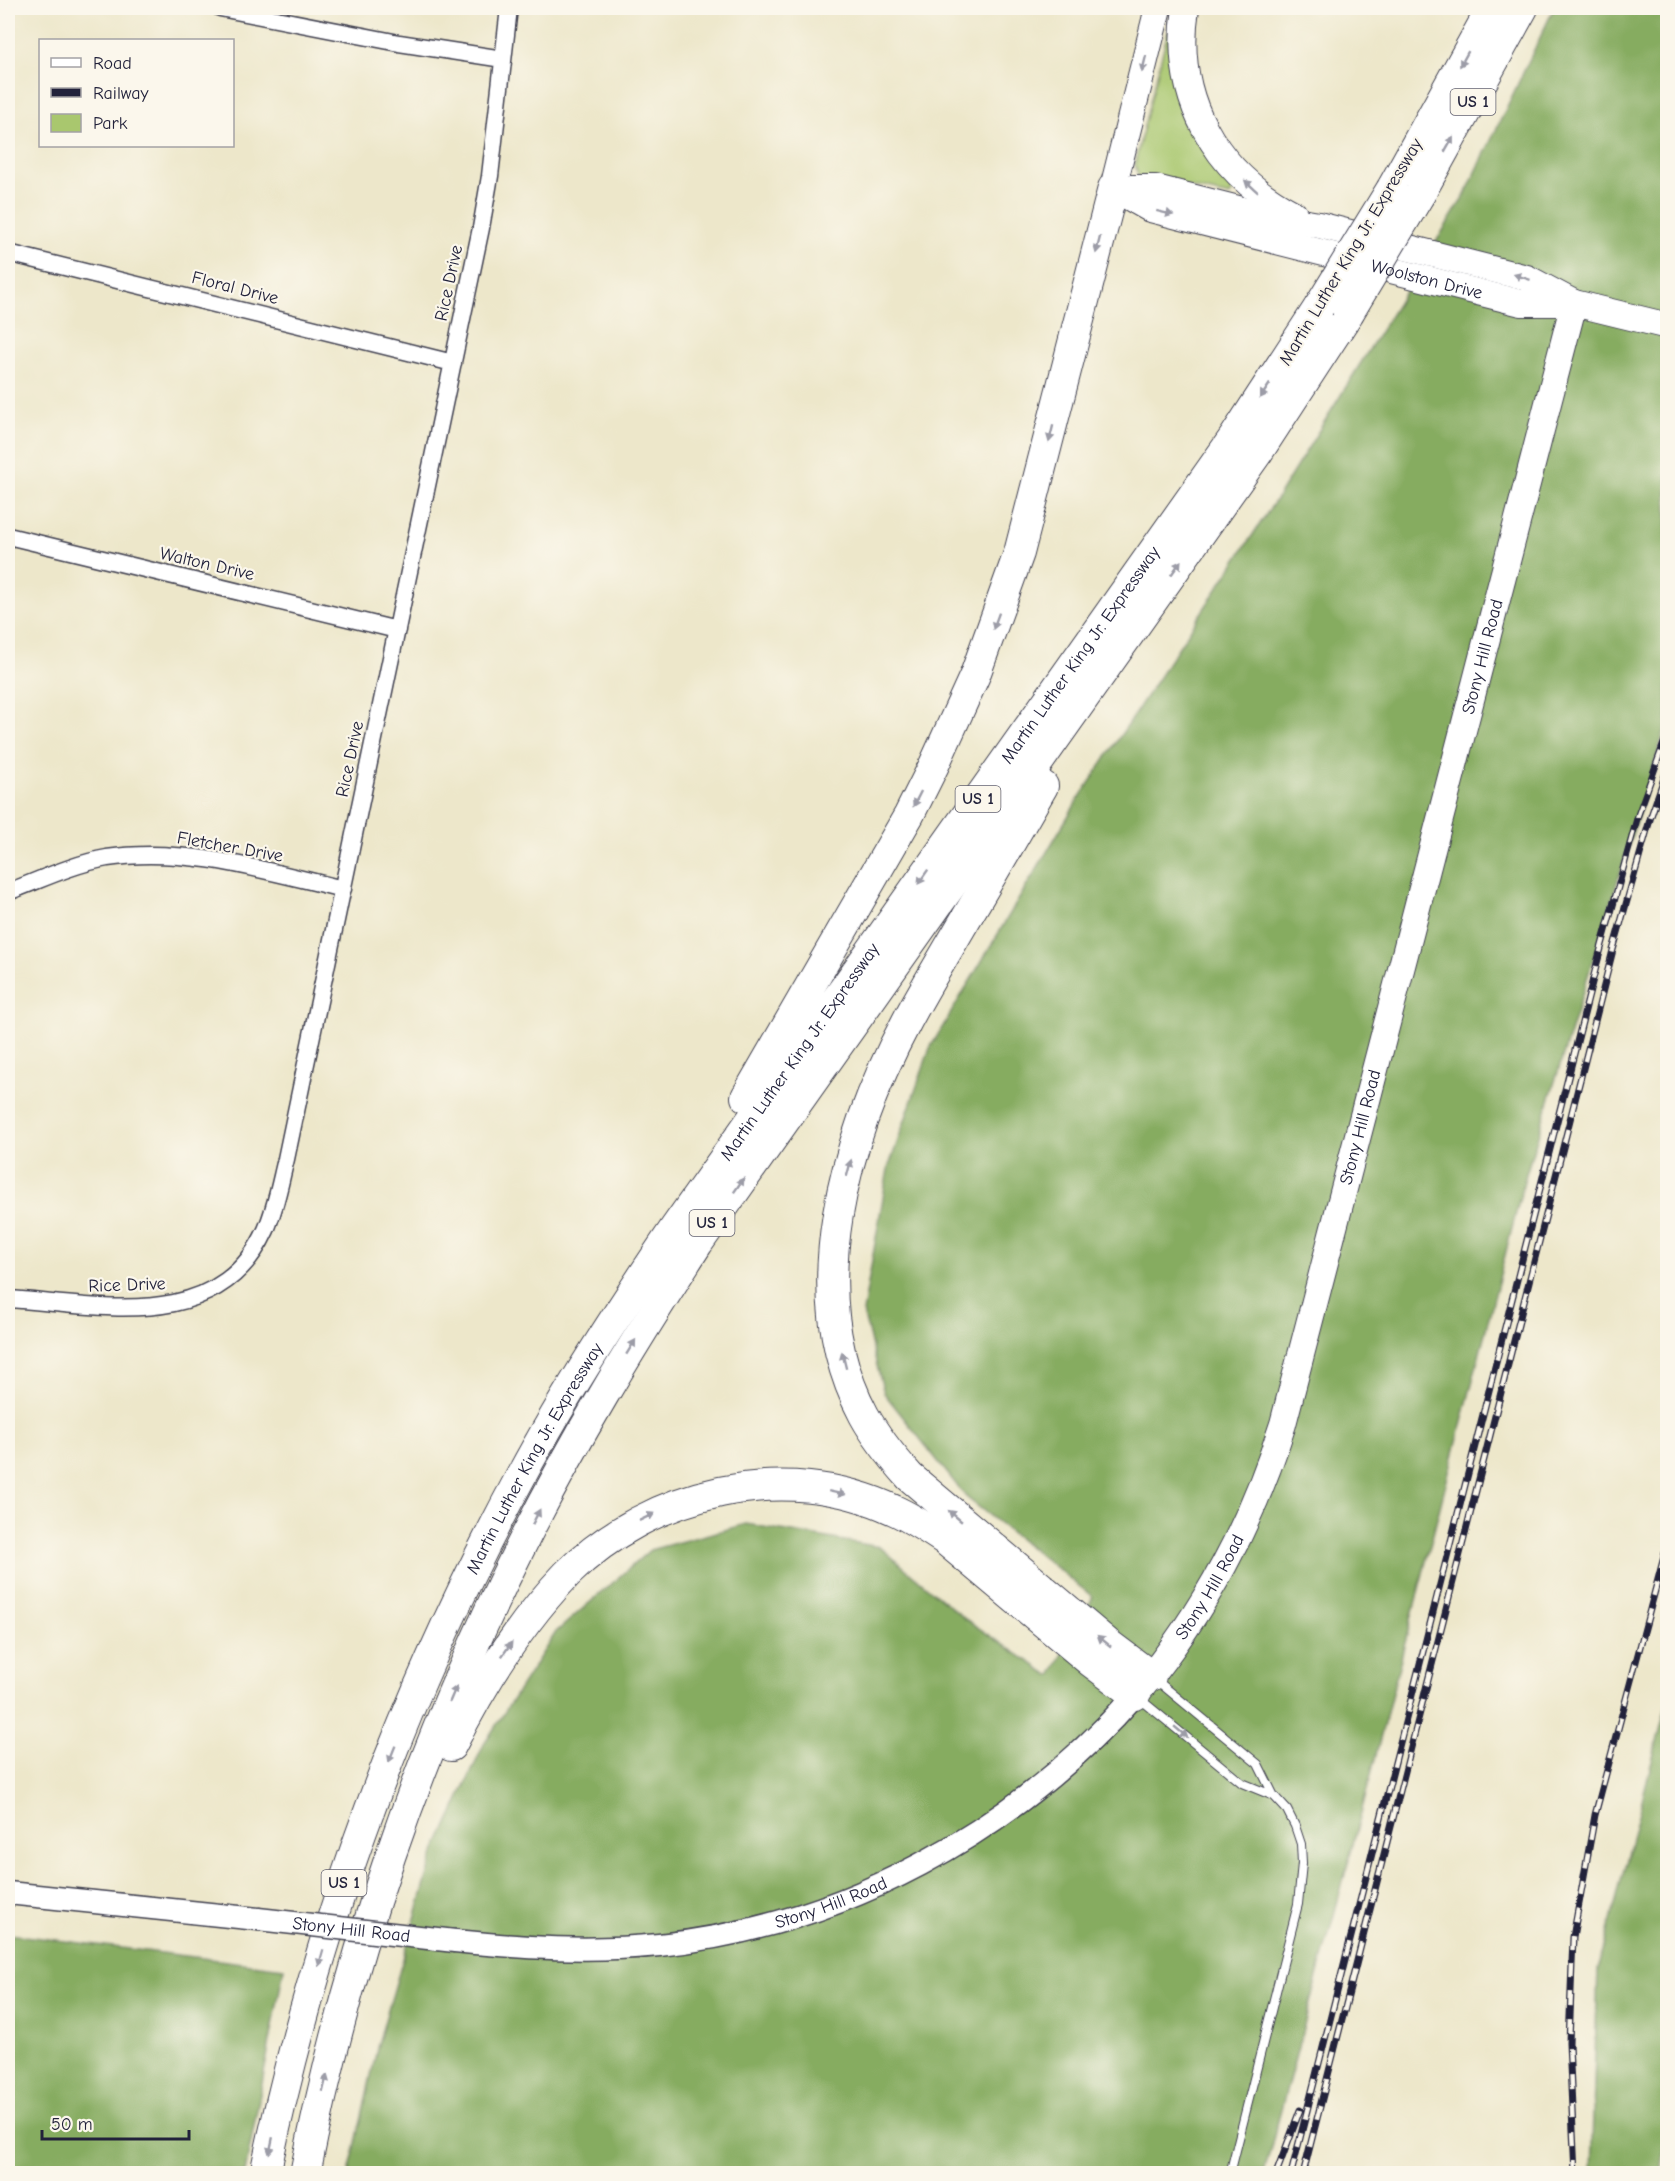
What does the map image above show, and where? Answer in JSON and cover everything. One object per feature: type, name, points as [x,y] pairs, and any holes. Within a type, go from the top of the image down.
[{"type":"highway","name":"Martin Luther King Jr. Expressway","points":[[265,2174],[285,2083],[334,1914],[371,1807],[425,1672],[488,1539],[522,1474],[579,1376],[688,1208],[1235,436],[1319,307],[1392,188],[1492,8]]},
{"type":"highway","name":"Martin Luther King Jr. Expressway","points":[[305,2174],[341,2022],[381,1886],[429,1751],[487,1617],[550,1490],[620,1365],[698,1243],[1258,452],[1348,314],[1420,194],[1523,8]]},
{"type":"highway","points":[[634,1288],[883,862],[934,765],[966,697],[996,623],[1019,553],[1113,188]]},
{"type":"highway","points":[[1142,615],[923,992],[891,1054],[864,1122],[843,1190],[837,1220],[832,1278],[833,1308],[838,1336],[853,1389],[864,1415],[894,1459],[930,1496],[1107,1643],[1143,1686]]},
{"type":"highway","points":[[381,1886],[486,1679],[528,1620],[568,1573],[615,1535],[650,1516],[694,1497],[724,1490],[790,1486],[845,1494],[893,1509],[945,1540],[1091,1662],[1143,1686]]},
{"type":"main road","points":[[1113,188],[1158,8]]},
{"type":"main road","name":"Woolston Drive","points":[[1186,8],[1182,46],[1188,84],[1200,119],[1210,138],[1222,156],[1253,189],[1273,203],[1319,225]]},
{"type":"main road","name":"Woolston Drive","points":[[1113,188],[1156,188],[1266,216],[1319,225],[1527,278],[1574,303]]},
{"type":"main road","name":"Woolston Drive","points":[[1113,188],[1150,209],[1510,301],[1574,303],[1668,326]]},
{"type":"main road","name":"Stony Hill Road","points":[[1143,1686],[1189,1625],[1226,1565],[1257,1497],[1280,1434],[1574,303]]},
{"type":"street","points":[[220,8],[399,43],[504,58]]},
{"type":"street","name":"Rice Drive","points":[[8,1299],[88,1306],[156,1306],[185,1301],[211,1292],[226,1282],[254,1252],[275,1205],[453,363],[490,176],[509,8]]},
{"type":"street","name":"Floral Drive","points":[[8,253],[453,363]]},
{"type":"street","name":"Walton Drive","points":[[8,537],[397,630]]},
{"type":"street","name":"Fletcher Drive","points":[[8,892],[69,868],[105,859],[136,855],[198,858],[342,889]]},
{"type":"street","name":"Stony Hill Road","points":[[8,1893],[455,1941],[559,1949],[660,1945],[743,1931],[825,1906],[867,1890],[946,1851],[1000,1817],[1048,1781],[1108,1727],[1143,1686]]},
{"type":"lane","points":[[1143,1686],[1242,1783],[1274,1796]]},
{"type":"lane","points":[[1143,1686],[1258,1764],[1274,1796],[1287,1810],[1298,1835],[1302,1863],[1301,1883],[1292,1933],[1230,2174]]},
{"type":"green space","points":[[1554,8],[1667,8],[1667,723],[1526,1174],[1351,1852],[1264,2173],[349,2174],[378,2044],[433,1857],[484,1744],[556,1632],[650,1550],[746,1524],[880,1547],[965,1619],[1051,1676],[1093,1597],[966,1497],[884,1393],[863,1312],[888,1169],[930,1048],[1076,803],[1277,498],[1465,195]]},
{"type":"green space","points":[[1168,31],[1174,34],[1236,185],[1230,196],[1138,176],[1135,164],[1137,154]]},
{"type":"green space","points":[[1667,1703],[1668,2074],[1662,2173],[1591,2173],[1598,1970]]},
{"type":"green space","points":[[8,1934],[284,1968],[245,2173],[8,2173]]},
{"type":"railway","points":[[1291,2174],[1597,963],[1638,815],[1668,732]]},
{"type":"railway","points":[[1303,2174],[1613,950],[1651,816],[1668,767]]},
{"type":"railway","points":[[1575,2174],[1569,2043],[1573,1937],[1595,1815],[1668,1542]]},
{"type":"railway","points":[[1276,2174],[1300,2110]]}]
